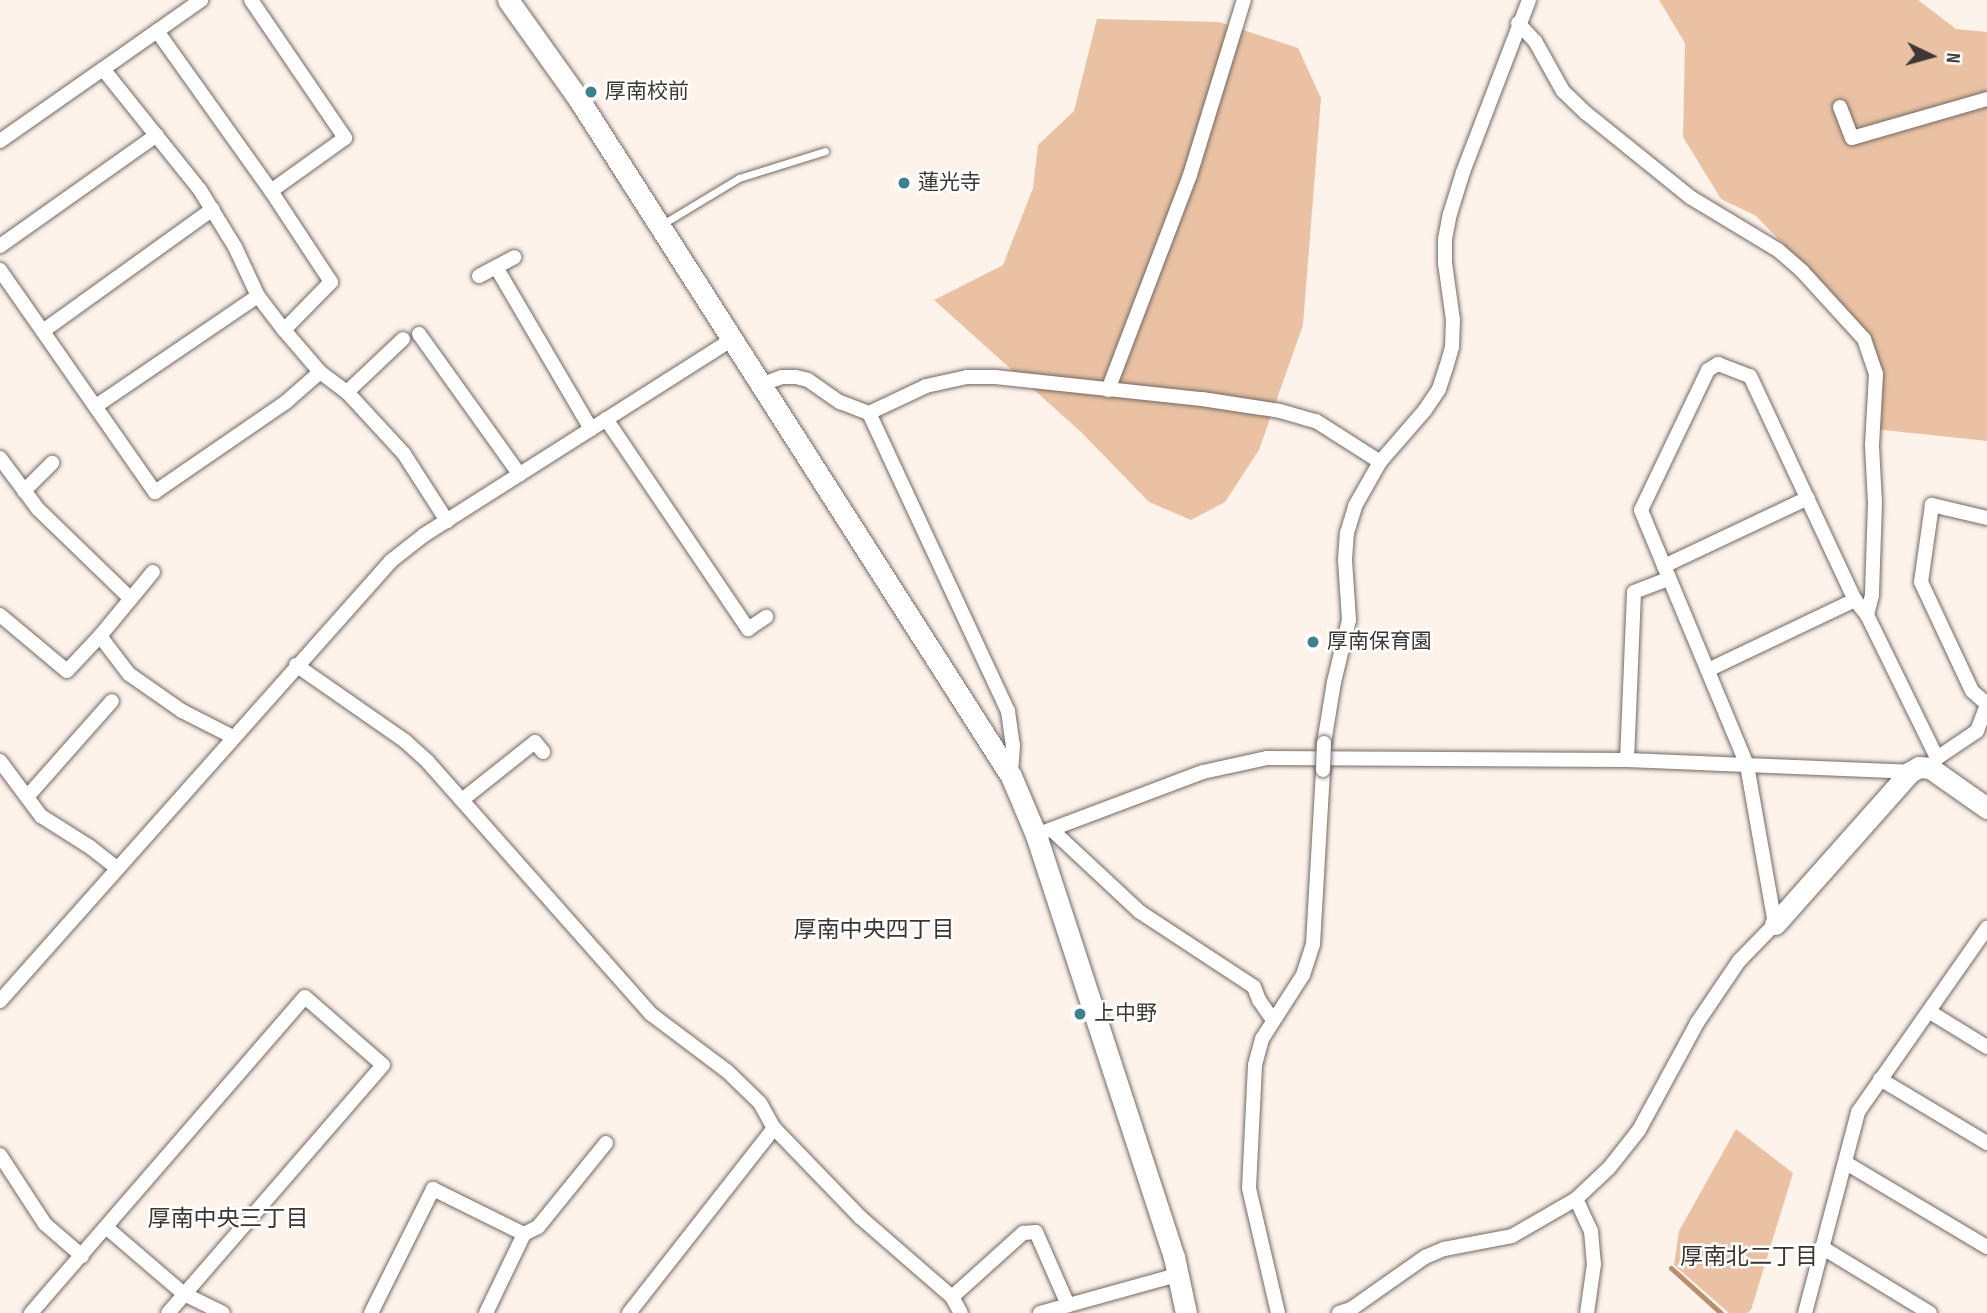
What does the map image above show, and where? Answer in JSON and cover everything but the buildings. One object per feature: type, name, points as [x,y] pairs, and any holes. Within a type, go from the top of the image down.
[{"type":"street","points":[[0,141],[201,0]]},
{"type":"street","points":[[251,0],[345,138],[271,191]]},
{"type":"street","points":[[508,0],[572,89],[1012,776],[1045,833],[1186,1313]]},
{"type":"street","points":[[1108,390],[1190,175],[1244,0]]},
{"type":"street","points":[[1278,1313],[1249,1188],[1255,1065],[1262,1039],[1303,975],[1313,944],[1324,744],[1334,682],[1349,620],[1345,560],[1347,533],[1354,506],[1380,462],[1425,410],[1439,389],[1452,346],[1445,239],[1463,172],[1529,0]]},
{"type":"street","points":[[1518,23],[1535,41],[1563,91],[1586,113],[1690,197],[1778,250],[1802,271],[1864,340],[1876,374],[1872,446],[1875,503],[1873,569],[1872,595],[1867,615]]},
{"type":"street","points":[[157,31],[271,191],[331,282],[284,330]]},
{"type":"street","points":[[103,69],[214,209],[258,296],[320,372],[348,393],[404,454],[447,521]]},
{"type":"street","points":[[1840,107],[1852,138],[1987,99]]},
{"type":"street","points":[[0,246],[157,135]]},
{"type":"street","points":[[43,331],[214,209]]},
{"type":"street","points":[[479,276],[514,257]]},
{"type":"street","points":[[496,267],[591,429]]},
{"type":"street","points":[[0,270],[155,492],[286,402],[320,372]]},
{"type":"street","points":[[96,406],[258,296]]},
{"type":"street","points":[[419,334],[520,475]]},
{"type":"street","points":[[348,393],[403,339]]},
{"type":"street","points":[[1,998],[390,561],[447,521],[731,340]]},
{"type":"street","points":[[1775,924],[1747,765],[1641,510],[1708,370],[1718,364],[1750,376],[1855,600],[1867,615],[1926,766],[1987,808]]},
{"type":"street","points":[[760,385],[782,377],[808,380],[840,402],[869,413],[1008,711],[1013,744],[1012,776]]},
{"type":"street","points":[[869,413],[926,386],[967,377],[995,377],[1279,411],[1317,421],[1380,462]]},
{"type":"street","points":[[606,419],[748,629],[766,617]]},
{"type":"street","points":[[0,458],[38,509],[130,598]]},
{"type":"street","points":[[24,491],[52,463]]},
{"type":"street","points":[[1627,760],[1634,593],[1666,573],[1808,498]]},
{"type":"street","points":[[1339,1313],[1351,1309],[1425,1257],[1444,1249],[1512,1236],[1576,1199],[1609,1168],[1639,1130],[1697,1023],[1739,961],[1926,766],[1977,732],[1987,704],[1972,691],[1922,582],[1932,505],[1987,518]]},
{"type":"street","points":[[0,615],[66,671],[100,636],[153,572]]},
{"type":"street","points":[[1708,670],[1855,600]]},
{"type":"street","points":[[100,636],[129,674],[183,711],[233,737]]},
{"type":"street","points":[[296,665],[405,741],[463,800],[651,1014],[727,1070],[760,1103],[774,1128],[860,1217],[952,1297],[961,1313]]},
{"type":"street","points":[[27,797],[112,701]]},
{"type":"street","points":[[463,800],[535,742],[543,752]]},
{"type":"street","points":[[1045,833],[1203,772],[1267,758],[1627,760],[1747,765],[1926,766]]},
{"type":"street","points":[[0,761],[41,816],[117,868]]},
{"type":"street","points":[[1045,833],[1140,912],[1254,987],[1259,1000],[1273,1020]]},
{"type":"street","points":[[1805,1313],[1858,1112],[1985,935]]},
{"type":"street","points":[[32,1313],[305,996],[383,1065],[168,1313]]},
{"type":"street","points":[[1930,1012],[1987,1047]]},
{"type":"street","points":[[1880,1079],[1987,1143]]},
{"type":"street","points":[[629,1313],[774,1128]]},
{"type":"street","points":[[486,1313],[524,1234],[538,1227],[606,1143]]},
{"type":"street","points":[[0,1155],[46,1224],[82,1256]]},
{"type":"street","points":[[1846,1163],[1987,1247]]},
{"type":"street","points":[[371,1313],[433,1189],[524,1234]]},
{"type":"street","points":[[1576,1199],[1591,1231],[1594,1264],[1587,1313]]},
{"type":"street","points":[[107,1228],[184,1294],[223,1313]]},
{"type":"street","points":[[952,1297],[1023,1233],[1036,1232],[1068,1305]]},
{"type":"street","points":[[1823,1248],[1930,1313]]},
{"type":"street","points":[[1040,1313],[1177,1275]]},
{"type":"lane","points":[[659,226],[740,178],[825,151]]},
{"type":"shaded area","points":[[1659,0],[1918,0],[1956,29],[1987,32],[1987,441],[1874,429],[1871,343],[1819,281],[1756,216],[1721,199],[1683,137],[1685,43]]},
{"type":"shaded area","points":[[1097,19],[1219,22],[1298,48],[1321,98],[1303,325],[1259,450],[1225,502],[1191,520],[1149,502],[1081,432],[934,300],[1003,265],[1033,188],[1038,145],[1074,111]]},
{"type":"shaded area","points":[[1736,1129],[1793,1173],[1751,1310],[1747,1313],[1729,1313],[1674,1265],[1679,1231]]},
{"type":"waterway","points":[[1671,1268],[1721,1313]]},
{"type":"place","name":"厚南校前","points":[[591,92]]},
{"type":"place","name":"蓮光寺","points":[[904,183]]},
{"type":"place","name":"厚南保育園","points":[[1313,642]]},
{"type":"place","name":"上中野","points":[[1080,1014]]},
{"type":"district","name":"厚南中央四丁目","points":[[874,930]]},
{"type":"district","name":"厚南中央三丁目","points":[[228,1219]]},
{"type":"district","name":"厚南北二丁目","points":[[1749,1257]]}]
